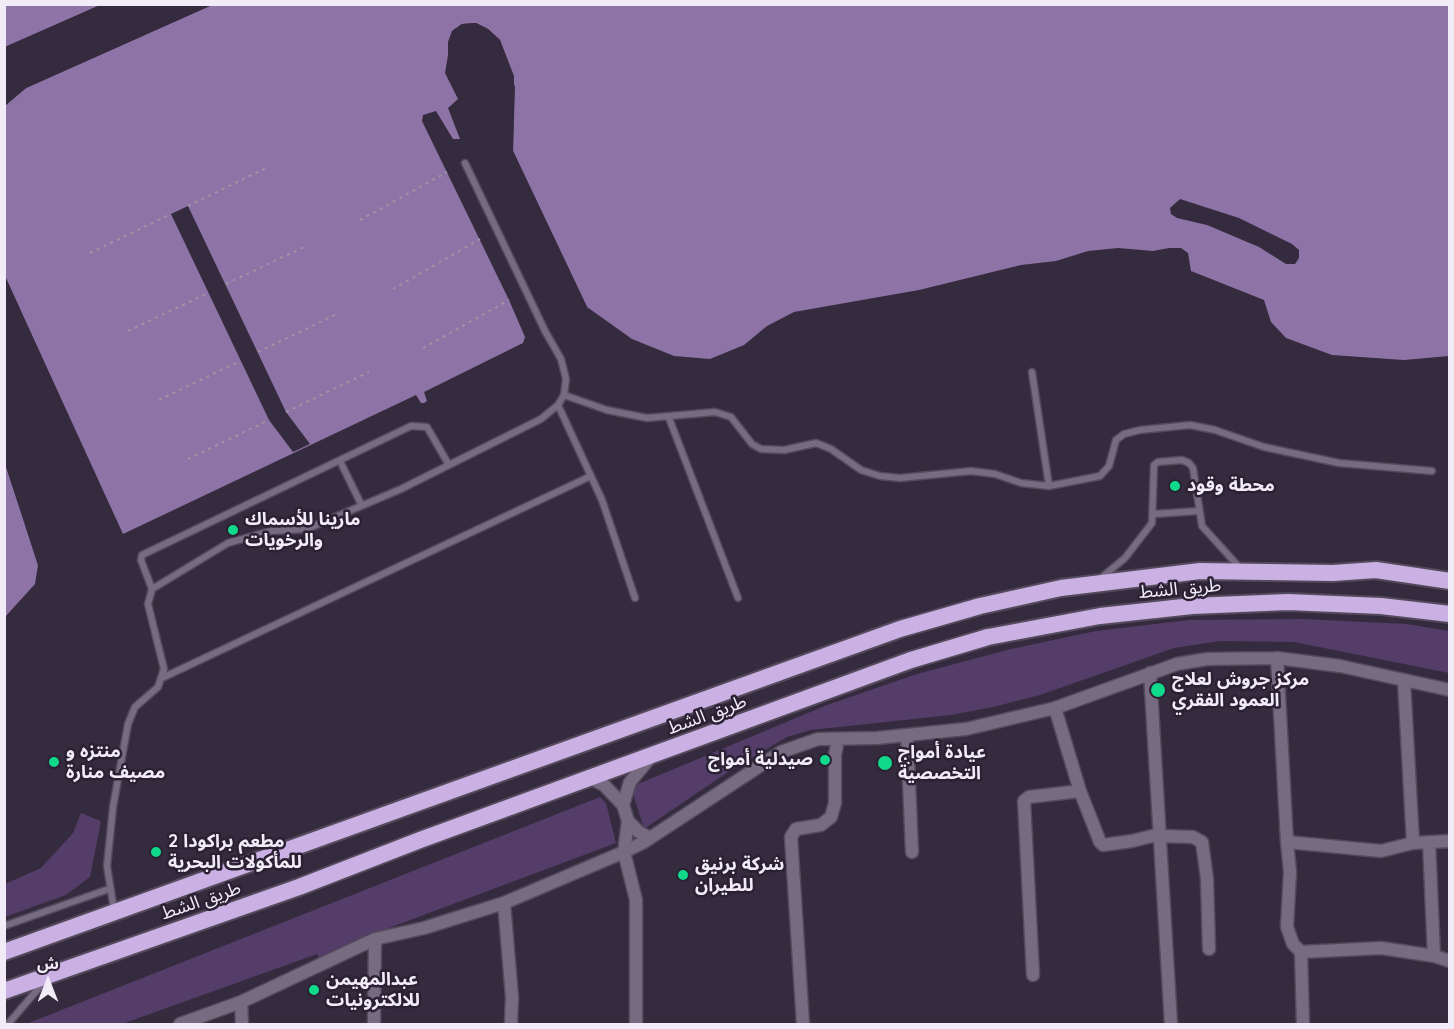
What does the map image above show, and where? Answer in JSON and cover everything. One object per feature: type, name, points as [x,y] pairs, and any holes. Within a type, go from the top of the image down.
[{"type":"highway","name":"طريق الشط","points":[[4,952],[900,629],[980,606],[1092,584],[1200,571],[1333,573],[1376,570],[1449,580]]},
{"type":"highway","name":"طريق الشط","points":[[4,991],[299,887],[911,660],[988,637],[1040,625],[1192,606],[1288,602],[1381,606],[1449,614]]},
{"type":"street","points":[[1277,658],[1290,872],[1287,927],[1293,944],[1301,952],[1303,1024]]},
{"type":"street","points":[[180,1024],[241,1002],[375,939],[424,928],[504,903],[624,852],[650,838],[781,752],[818,739],[907,735],[966,729],[1055,708],[1177,664],[1207,659],[1277,658],[1340,666],[1449,690]]},
{"type":"street","points":[[1150,673],[1171,1024]]},
{"type":"street","points":[[1404,681],[1413,843]]},
{"type":"street","points":[[1055,708],[1096,837],[1103,845],[1160,835],[1193,837],[1202,842],[1207,879],[1209,949]]},
{"type":"street","points":[[907,735],[912,852]]},
{"type":"street","points":[[803,1024],[791,837],[796,829],[821,825],[831,817],[836,803],[835,755],[838,739]]},
{"type":"street","points":[[623,805],[630,782],[637,771],[655,754]]},
{"type":"street","points":[[590,778],[604,785],[623,805],[628,821],[624,852],[636,900],[636,1024]]},
{"type":"street","points":[[1033,975],[1024,801],[1029,797],[1080,791]]},
{"type":"street","points":[[628,821],[639,832],[650,838]]},
{"type":"street","points":[[1287,842],[1381,851],[1413,843],[1449,841]]},
{"type":"street","points":[[1429,842],[1434,956]]},
{"type":"street","points":[[504,903],[512,997],[511,1024]]},
{"type":"street","points":[[374,1024],[375,939]]},
{"type":"street","points":[[1301,952],[1362,947],[1434,956],[1449,961]]},
{"type":"street","points":[[241,1002],[242,1024]]},
{"type":"lane","points":[[152,589],[228,543],[271,531],[307,529],[449,465],[541,419],[558,405],[564,395],[566,379],[561,359],[545,331],[465,163]]},
{"type":"lane","points":[[1032,372],[1049,486]]},
{"type":"lane","points":[[564,395],[607,410],[646,418],[669,418],[699,411],[715,412],[731,417],[752,444],[761,449],[784,450],[816,443],[831,448],[861,470],[880,476],[900,478],[971,471],[995,474],[1021,483],[1049,486],[1100,476],[1109,466],[1116,440],[1124,434],[1148,428],[1190,425],[1264,447],[1339,463],[1432,471]]},
{"type":"lane","points":[[558,405],[591,476],[636,598]]},
{"type":"lane","points":[[669,418],[738,598]]},
{"type":"lane","points":[[115,913],[109,889],[107,866],[112,819],[128,724],[135,707],[158,687],[162,678],[163,657],[148,604],[152,589],[141,560],[142,555],[269,492],[340,461],[411,426],[427,428],[449,465]]},
{"type":"lane","points":[[1092,584],[1125,558],[1149,527],[1154,514],[1152,468],[1158,462],[1182,460],[1193,468],[1198,511],[1205,532],[1242,571]]},
{"type":"lane","points":[[340,461],[361,504]]},
{"type":"lane","points":[[162,678],[591,476]]},
{"type":"lane","points":[[1154,514],[1198,511]]},
{"type":"lane","points":[[4,926],[109,889]]},
{"type":"lane","points":[[8,1024],[50,975]]},
{"type":"path","points":[[188,206],[268,166]]},
{"type":"path","points":[[360,220],[447,172]]},
{"type":"path","points":[[90,253],[171,214]]},
{"type":"path","points":[[393,289],[480,239]]},
{"type":"path","points":[[225,284],[306,246]]},
{"type":"path","points":[[128,330],[208,292]]},
{"type":"path","points":[[423,348],[508,300]]},
{"type":"path","points":[[258,352],[339,313]]},
{"type":"path","points":[[159,400],[240,361]]},
{"type":"path","points":[[286,412],[369,372]]},
{"type":"path","points":[[188,459],[269,420]]},
{"type":"shaded area","points":[[5,4],[100,5],[5,47]]},
{"type":"shaded area","points":[[212,5],[1449,5],[1449,356],[1404,360],[1332,355],[1286,338],[1271,322],[1264,300],[1191,271],[1188,253],[1181,248],[1153,251],[1118,248],[1088,251],[1056,261],[1021,265],[919,290],[794,312],[767,326],[744,345],[710,359],[674,356],[632,339],[587,307],[513,151],[515,87],[500,40],[488,29],[476,23],[462,24],[452,31],[445,73],[458,99],[448,108],[460,139],[453,139],[436,111],[423,115],[422,121],[509,300],[525,337],[523,343],[424,392],[427,401],[424,403],[421,403],[416,395],[123,534],[5,276],[4,106],[26,88]]},
{"type":"shaded area","points":[[4,461],[38,565],[35,584],[5,617]]},
{"type":"shaded area","points":[[1303,619],[1407,624],[1449,631],[1449,673],[1294,642],[1220,641],[1174,648],[1040,695],[993,707],[951,715],[811,730],[787,737],[728,772],[644,829],[631,787],[827,705],[917,674],[1011,649],[1096,631],[1189,620]]},
{"type":"shaded area","points":[[600,797],[606,803],[616,843],[389,928],[390,931],[319,958],[317,954],[122,1024],[26,1024]]},
{"type":"shaded area","points":[[81,813],[101,821],[90,877],[66,895],[5,917],[5,884],[41,868],[73,833]]},
{"type":"pier","points":[[103,4],[101,7],[4,50],[5,47]]},
{"type":"pier","points":[[205,4],[212,5],[26,88],[5,106],[4,102],[24,85]]},
{"type":"pier","points":[[476,23],[488,29],[500,40],[514,76],[513,151],[587,307],[584,308],[510,152],[512,87],[497,42],[487,32],[475,26],[463,27],[454,33],[451,43],[451,64],[448,64],[448,42],[452,31],[462,24]]},
{"type":"pier","points":[[1180,199],[1239,218],[1292,244],[1299,250],[1299,258],[1295,264],[1286,264],[1259,247],[1207,225],[1177,218],[1171,214],[1170,208]]},
{"type":"pier","points":[[188,206],[286,412],[310,444],[293,452],[269,420],[171,214]]},
{"type":"pier","points":[[5,276],[120,531],[117,532],[4,284]]},
{"type":"pier","points":[[4,458],[41,564],[38,565],[5,461]]},
{"type":"place","name":"محطة وقود","points":[[1175,486]]},
{"type":"place","name":"مارينا للأسماك والرخويات","points":[[233,530]]},
{"type":"place","name":"مركز جروش لعلاج العمود الفقري","points":[[1158,690]]},
{"type":"place","name":"صيدلية أمواج","points":[[825,760]]},
{"type":"place","name":"منتزه و مصيف منارة","points":[[54,762]]},
{"type":"place","name":"عيادة أمواج التخصصية","points":[[885,763]]},
{"type":"place","name":"مطعم براكودا 2 للمأكولات البحرية","points":[[156,852]]},
{"type":"place","name":"شركة برنيق للطيران","points":[[683,875]]},
{"type":"place","name":"عبدالمهيمن للالكترونيات","points":[[314,990]]}]
